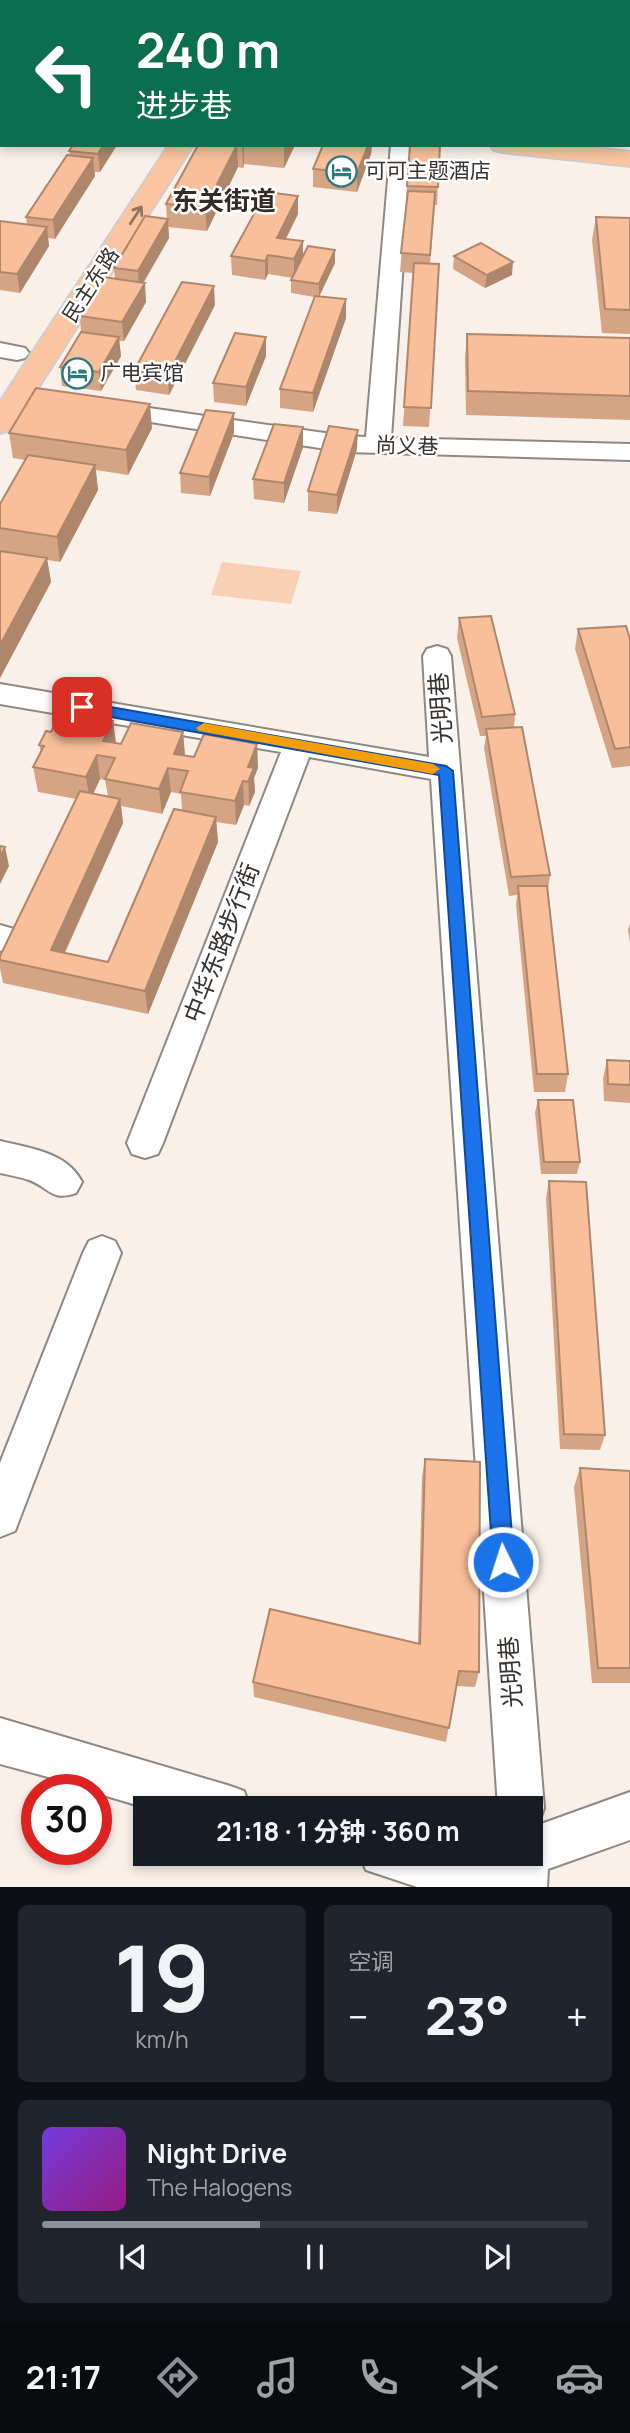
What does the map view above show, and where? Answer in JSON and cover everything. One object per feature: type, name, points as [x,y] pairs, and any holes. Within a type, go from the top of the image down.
[{"type":"main road","points":[[22,392],[9,352],[158,147]]},
{"type":"main road","name":"民主东路","points":[[0,424],[180,147]]},
{"type":"main road","points":[[539,147],[576,149],[630,159]]},
{"type":"street","points":[[378,445],[401,147]]},
{"type":"street","name":"尚义巷","points":[[87,406],[346,444],[630,452]]},
{"type":"street","name":"光明巷","points":[[438,656],[520,1796]]},
{"type":"street","points":[[0,694],[446,771]]},
{"type":"street","name":"中华东路步行街","points":[[145,1143],[299,744]]},
{"type":"street","points":[[0,1157],[41,1167],[62,1182]]},
{"type":"street","points":[[0,1516],[102,1253]]},
{"type":"street","points":[[0,1741],[186,1796]]},
{"type":"street","points":[[543,1848],[624,1824]]},
{"type":"street","points":[[427,1866],[467,1878],[496,1866]]},
{"type":"street","points":[[523,1887],[525,1866]]},
{"type":"shaded area","points":[[222,562],[301,571],[291,604],[211,595]]},
{"type":"building","points":[[72,147],[102,147],[98,154],[69,151]]},
{"type":"building","points":[[197,147],[236,147],[205,208],[166,204]]},
{"type":"building","points":[[322,147],[367,147],[357,173],[313,169]]},
{"type":"building","points":[[410,147],[440,147],[438,187],[407,186]]},
{"type":"building","points":[[67,155],[93,158],[53,220],[26,217]]},
{"type":"building","points":[[408,191],[435,192],[430,255],[401,253]]},
{"type":"building","points":[[266,192],[298,196],[277,238],[303,241],[294,259],[268,255],[265,261],[231,256]]},
{"type":"building","points":[[145,216],[168,219],[138,271],[114,268]]},
{"type":"building","points":[[596,217],[630,218],[630,310],[605,309]]},
{"type":"building","points":[[0,221],[47,227],[17,274],[0,272]]},
{"type":"building","points":[[481,243],[513,262],[487,275],[454,256]]},
{"type":"building","points":[[308,246],[335,250],[319,284],[291,280]]},
{"type":"building","points":[[414,263],[439,264],[431,408],[404,407]]},
{"type":"building","points":[[103,277],[145,283],[122,322],[80,316]]},
{"type":"building","points":[[182,282],[214,286],[168,375],[134,371]]},
{"type":"building","points":[[315,296],[346,299],[313,393],[280,389]]},
{"type":"building","points":[[81,332],[119,337],[99,372],[60,367]]},
{"type":"building","points":[[235,333],[266,337],[246,387],[213,383]]},
{"type":"building","points":[[467,334],[630,338],[630,396],[468,391]]},
{"type":"building","points":[[36,388],[150,404],[126,450],[9,433]]},
{"type":"building","points":[[206,410],[234,413],[209,477],[180,473]]},
{"type":"building","points":[[274,424],[303,427],[284,483],[253,479]]},
{"type":"building","points":[[329,426],[358,430],[337,495],[308,491]]},
{"type":"building","points":[[28,455],[95,465],[57,537],[0,528],[0,504]]},
{"type":"building","points":[[0,551],[47,558],[0,645]]},
{"type":"building","points":[[491,616],[515,714],[482,717],[459,618]]},
{"type":"building","points":[[626,626],[630,639],[630,747],[615,749],[578,629]]},
{"type":"building","points":[[61,712],[113,721],[103,741],[121,744],[131,723],[183,732],[174,754],[194,757],[204,734],[257,744],[248,767],[254,768],[248,782],[243,781],[235,801],[180,792],[188,771],[168,768],[159,789],[105,779],[115,758],[97,755],[86,777],[33,767],[44,746],[39,745],[46,731],[51,732]]},
{"type":"building","points":[[522,727],[550,875],[511,877],[486,729]]},
{"type":"building","points":[[80,791],[120,799],[51,950],[108,962],[174,809],[216,817],[145,991],[0,960]]},
{"type":"building","points":[[518,886],[547,886],[568,1074],[537,1074]]},
{"type":"building","points":[[607,1060],[630,1061],[630,1085],[608,1084]]},
{"type":"building","points":[[538,1100],[573,1100],[580,1162],[544,1162]]},
{"type":"building","points":[[549,1181],[586,1182],[605,1435],[564,1434]]},
{"type":"building","points":[[425,1459],[480,1462],[479,1672],[459,1671],[449,1728],[253,1682],[270,1609],[420,1644]]},
{"type":"building","points":[[580,1468],[630,1471],[630,1668],[598,1668]]},
{"type":"slow traffic","points":[[204,728],[433,769]]},
{"type":"place","name":"可可主题酒店","points":[[342,171]]},
{"type":"place","name":"广电宾馆","points":[[77,373]]},
{"type":"district","name":"东关街道","points":[[224,201]]},
{"type":"route","points":[[82,707],[446,771],[503,1562]]}]
